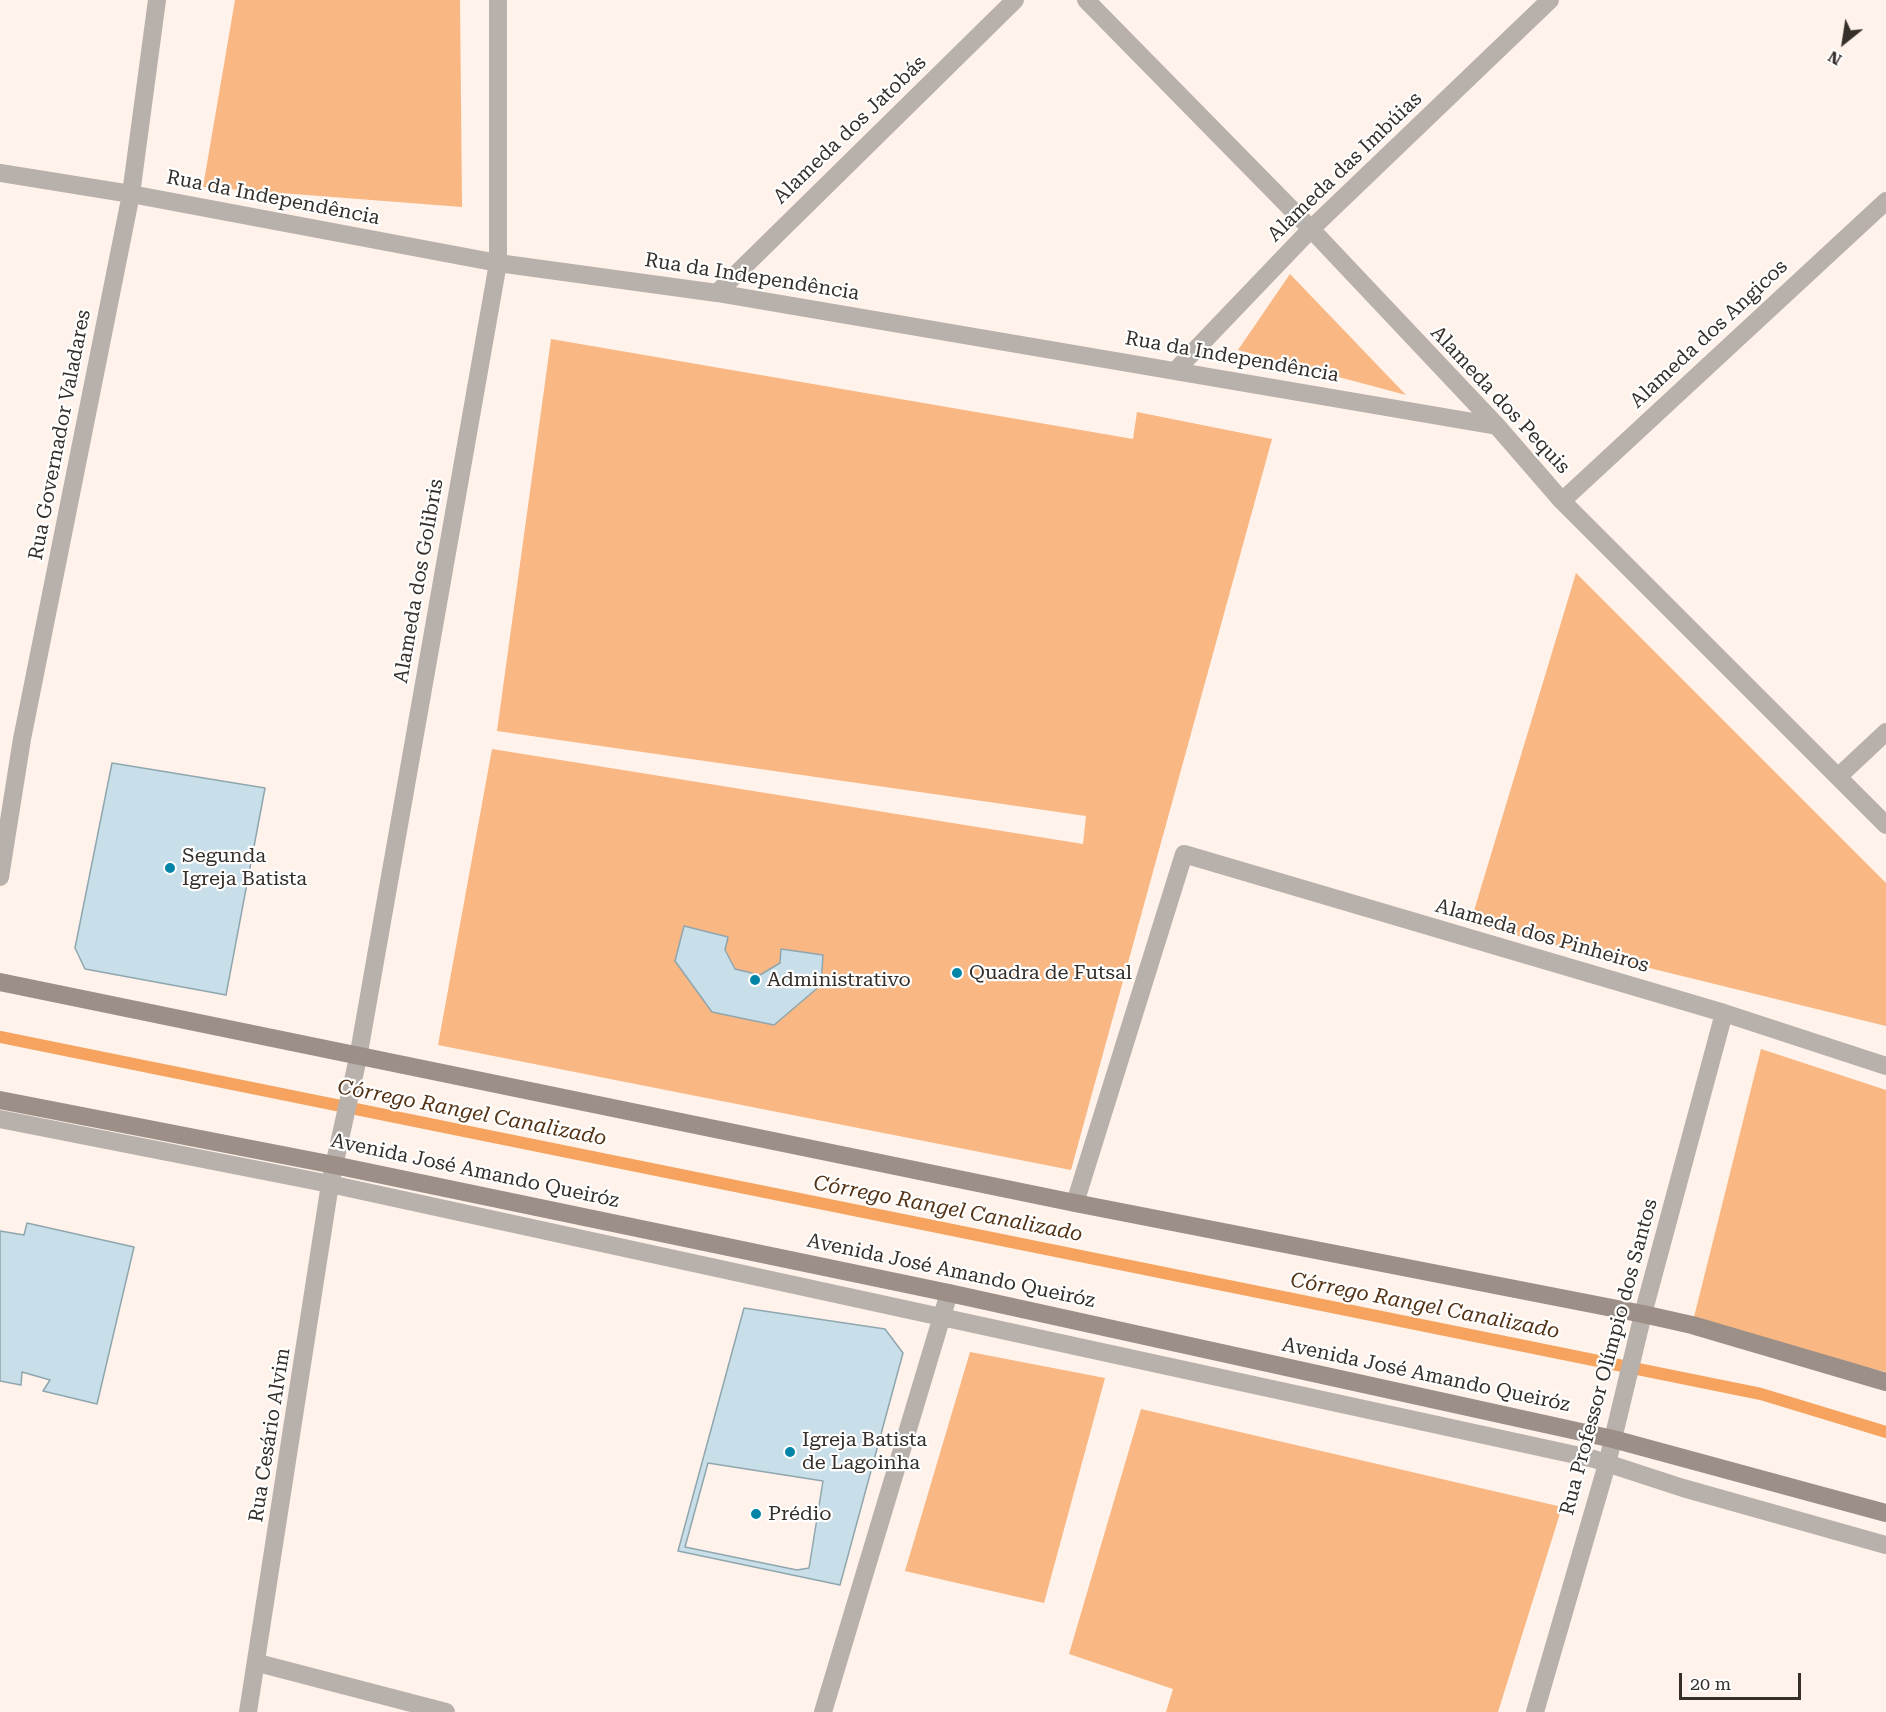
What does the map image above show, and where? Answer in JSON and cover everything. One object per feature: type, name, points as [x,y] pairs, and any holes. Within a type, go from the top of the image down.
[{"type":"main road","points":[[0,982],[358,1058],[996,1185],[1076,1203],[1642,1314],[1692,1325],[1886,1382]]},
{"type":"main road","name":"Avenida José Amando Queiróz","points":[[0,1100],[334,1165],[949,1293],[1613,1439],[1886,1513]]},
{"type":"street","name":"Rua Governador Valadares","points":[[0,877],[22,739],[131,194],[157,0]]},
{"type":"street","name":"Alameda dos Jatobás","points":[[717,293],[1015,0]]},
{"type":"street","name":"Alameda dos Pequis","points":[[1086,0],[1311,229],[1497,426],[1562,501],[1886,825]]},
{"type":"street","name":"Alameda das Imbúias","points":[[1176,370],[1311,229],[1550,0]]},
{"type":"street","name":"Alameda dos Golibris","points":[[334,1165],[358,1058],[498,263],[503,4]]},
{"type":"street","name":"Rua da Independência","points":[[0,173],[131,194],[498,263],[717,293],[1497,426]]},
{"type":"street","name":"Alameda dos Angicos","points":[[1562,501],[1886,201]]},
{"type":"street","points":[[1839,776],[1886,732]]},
{"type":"street","name":"Alameda dos Pinheiros","points":[[1076,1203],[1184,854],[1724,1013],[1886,1066]]},
{"type":"street","name":"Rua Professor Olímpio dos Santos","points":[[1535,1712],[1607,1464],[1642,1314],[1724,1013]]},
{"type":"street","points":[[0,1119],[330,1184],[1594,1459],[1886,1545]]},
{"type":"street","name":"Rua Cesário Alvim","points":[[249,1712],[334,1165]]},
{"type":"street","points":[[822,1712],[949,1293]]},
{"type":"street","points":[[258,1663],[446,1712]]},
{"type":"shaded area","points":[[235,0],[460,0],[462,207],[203,187]]},
{"type":"shaded area","points":[[1290,274],[1406,395],[1238,350]]},
{"type":"shaded area","points":[[551,339],[1133,439],[1137,412],[1272,439],[1071,1170],[438,1045],[492,749],[1083,844],[1086,816],[497,731]]},
{"type":"shaded area","points":[[1576,573],[1886,883],[1886,1026],[1470,924]]},
{"type":"shaded area","points":[[1761,1049],[1886,1090],[1886,1372],[1692,1325]]},
{"type":"shaded area","points":[[970,1352],[1105,1378],[1044,1603],[905,1571]]},
{"type":"shaded area","points":[[1141,1409],[1562,1507],[1498,1712],[1166,1712],[1173,1689],[1069,1654]]},
{"type":"building","name":"Segunda Igreja Batista","points":[[112,763],[265,788],[226,995],[85,969],[75,948]]},
{"type":"building","name":"Administrativo","points":[[684,926],[728,937],[725,950],[735,969],[760,975],[780,963],[781,949],[823,955],[821,985],[774,1025],[712,1012],[675,961]]},
{"type":"building","points":[[27,1223],[134,1247],[97,1404],[43,1391],[50,1380],[22,1372],[21,1385],[0,1381],[0,1231],[24,1235]]},
{"type":"building","name":"Igreja Batista de Lagoinha","points":[[744,1308],[885,1329],[903,1353],[840,1585],[678,1551]]},
{"type":"building","name":"Prédio","points":[[708,1463],[823,1481],[809,1568],[797,1570],[685,1547]]},
{"type":"waterway","name":"Córrego Rangel Canalizado","points":[[0,1037],[1761,1394],[1886,1432]]},
{"type":"place","name":"Segunda Igreja Batista","points":[[170,868]]},
{"type":"place","name":"Quadra de Futsal","points":[[957,973]]},
{"type":"place","name":"Administrativo","points":[[755,980]]},
{"type":"place","name":"Igreja Batista de Lagoinha","points":[[790,1452]]},
{"type":"place","name":"Prédio","points":[[756,1514]]}]
